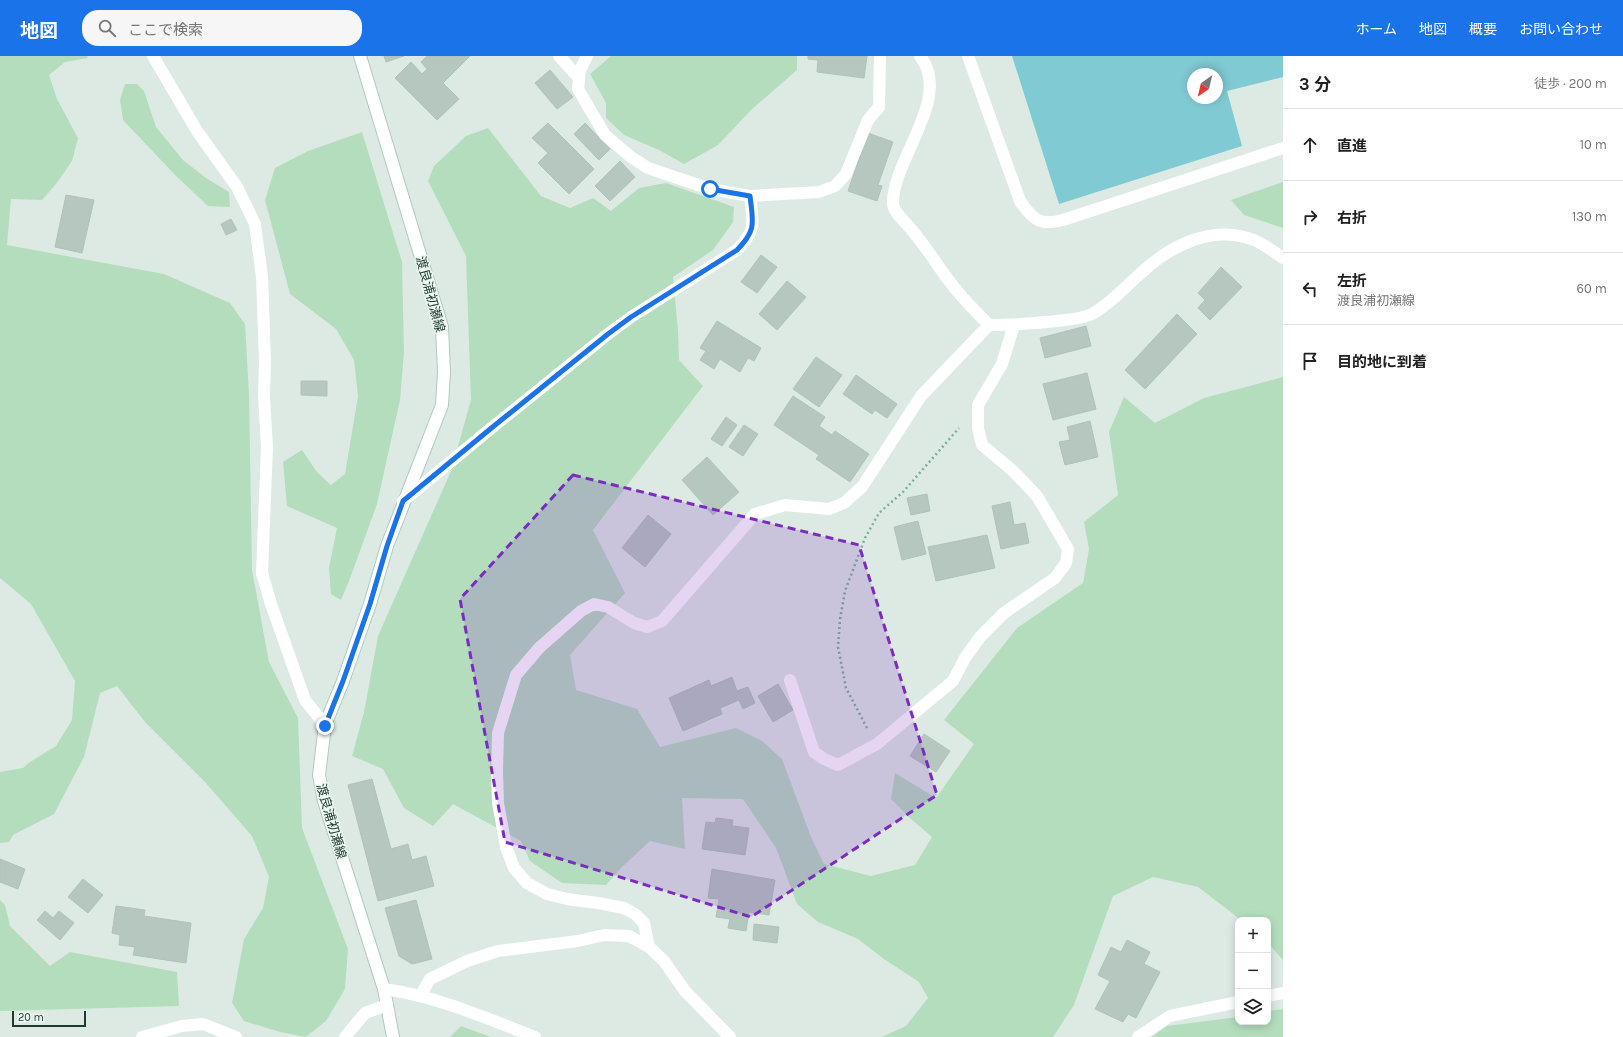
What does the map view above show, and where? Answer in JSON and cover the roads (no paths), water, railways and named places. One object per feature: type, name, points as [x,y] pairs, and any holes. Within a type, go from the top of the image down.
[{"type":"street","points":[[154,56],[197,131],[237,187],[255,224],[262,277],[265,361],[264,397],[267,447],[262,573],[271,604],[305,700],[325,726]]},
{"type":"street","name":"渡良浦初瀬線","points":[[360,56],[442,327],[444,372],[442,405],[403,501],[387,546],[370,604],[343,681],[325,726],[319,775],[324,801],[384,989],[393,1037]]},
{"type":"street","points":[[559,56],[579,78]]},
{"type":"street","points":[[587,56],[580,70],[578,89],[604,135],[631,157],[648,168],[710,189],[750,196],[819,192],[836,186],[846,174],[868,120],[879,107],[880,56]]},
{"type":"street","points":[[920,56],[924,60],[931,83],[922,121],[898,174],[892,203],[898,214],[958,292],[989,326]]},
{"type":"street","points":[[968,56],[1020,201],[1030,216],[1049,224],[1130,199],[1283,148]]},
{"type":"street","points":[[403,501],[608,334],[631,317],[737,250],[748,239],[753,223],[750,196]]},
{"type":"street","points":[[649,947],[644,923],[635,914],[624,908],[598,902],[567,899],[547,894],[527,883],[514,868],[506,847],[498,803],[498,732],[516,675],[539,648],[581,611],[594,604],[608,606],[634,623],[647,627],[662,621],[755,514],[785,505],[829,509],[844,503],[862,487],[921,396],[989,326],[1051,322],[1081,318],[1091,314],[1108,303],[1143,271],[1167,253],[1186,242],[1211,234],[1232,234],[1255,240],[1283,258]]},
{"type":"street","points":[[790,680],[814,752],[824,759],[838,765],[877,744],[953,681],[965,658],[980,637],[1004,613],[1055,578],[1066,563],[1068,549],[1037,496],[1012,470],[982,445],[978,428],[978,405],[1002,364],[1014,325]]},
{"type":"street","points":[[420,996],[430,979],[467,961],[498,951],[578,941],[604,935],[629,936],[649,947],[664,961],[685,991],[730,1037]]},
{"type":"street","points":[[384,989],[409,992],[463,1010],[535,1037]]},
{"type":"street","points":[[1271,996],[1283,994]]},
{"type":"street","points":[[1138,1037],[1170,1016],[1235,1003]]},
{"type":"street","points":[[345,1037],[365,1013],[387,1005]]},
{"type":"street","points":[[142,1037],[173,1033],[182,1026],[203,1024],[236,1037]]},
{"type":"water","points":[[1012,56],[1283,56],[1283,77],[1227,91],[1242,146],[1059,204]]}]
